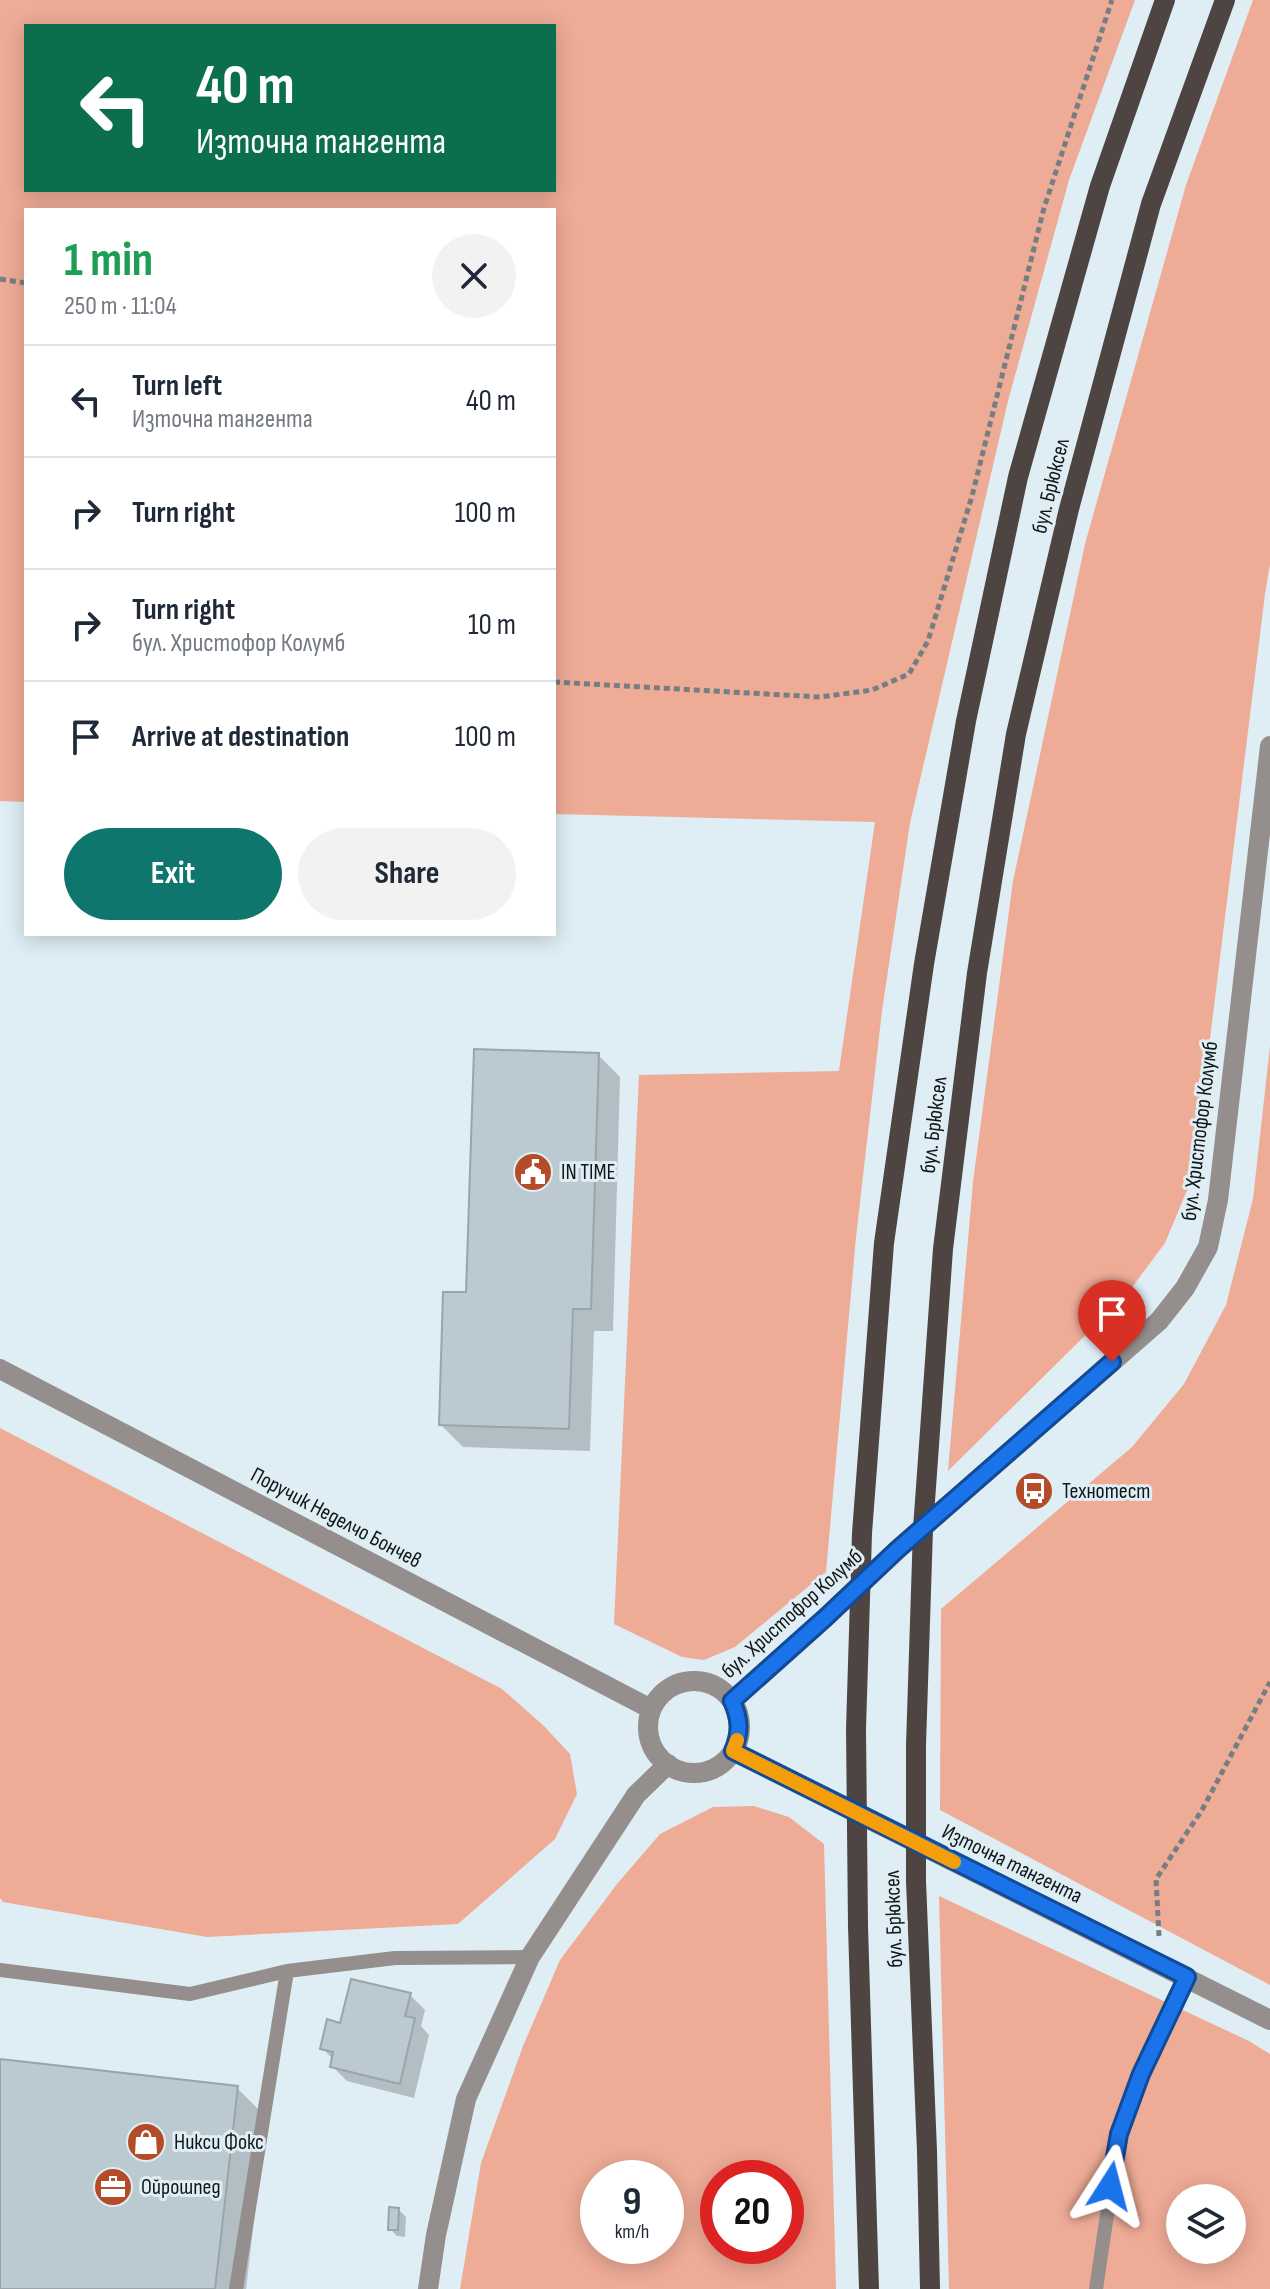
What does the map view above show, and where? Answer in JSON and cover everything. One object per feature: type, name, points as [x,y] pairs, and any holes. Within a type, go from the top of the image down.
[{"type":"main road","name":"бул. Брюксел","points":[[869,2289],[858,1926],[856,1729],[862,1533],[884,1243],[924,964],[966,721],[1018,477],[1100,186],[1165,0]]},
{"type":"main road","name":"бул. Брюксел","points":[[930,2289],[916,1881],[916,1745],[923,1545],[943,1249],[977,973],[1016,734],[1069,509],[1151,204],[1225,0]]},
{"type":"street","name":"бул. Христофор Колумб","points":[[732,1701],[897,1550],[1159,1321],[1185,1288],[1208,1247],[1218,1200],[1270,746]]},
{"type":"street","name":"Поручик Неделчо Бончев","points":[[0,1369],[651,1709]]},
{"type":"street","points":[[694,1681],[710,1684],[732,1701],[739,1720],[739,1736],[733,1751],[722,1763],[709,1771],[693,1773],[677,1770],[653,1750],[648,1734],[651,1709],[665,1692],[678,1684],[694,1681]]},
{"type":"street","name":"Източна тангента","points":[[733,1751],[1270,2020]]},
{"type":"street","points":[[428,2289],[436,2235],[466,2099],[530,1957],[636,1795],[668,1764]]},
{"type":"lane","points":[[0,1970],[190,1994],[287,1971],[395,1958],[530,1957]]},
{"type":"lane","points":[[236,2289],[287,1971]]},
{"type":"lane","points":[[1096,2289],[1119,2134],[1141,2074],[1187,1977]]},
{"type":"path","points":[[556,682],[820,697],[872,690],[909,674],[928,641],[972,496],[1044,208],[1112,0]]},
{"type":"path","points":[[0,279],[24,283]]},
{"type":"path","points":[[1161,1965],[1156,1879],[1202,1810],[1270,1682]]},
{"type":"shaded area","points":[[0,0],[1135,0],[1069,180],[1008,401],[910,823],[882,1011],[856,1237],[826,1572],[735,1647],[704,1660],[682,1657],[614,1624],[639,1075],[839,1071],[875,822],[556,814],[556,208],[24,208],[24,802],[0,801]]},
{"type":"shaded area","points":[[1253,0],[1270,0],[1270,564],[1193,1176],[1165,1243],[1127,1294],[948,1471],[973,1182],[1013,881],[1085,544],[1186,185]]},
{"type":"shaded area","points":[[1270,1046],[1270,1985],[940,1810],[941,1609],[1132,1447],[1184,1384],[1226,1305],[1253,1199]]},
{"type":"shaded area","points":[[0,1428],[502,1689],[570,1754],[577,1794],[555,1839],[458,1924],[207,1937],[3,1902],[0,1898]]},
{"type":"shaded area","points":[[754,1806],[789,1817],[824,1844],[836,2289],[460,2289],[481,2163],[523,2046],[560,1960],[617,1884],[660,1834],[713,1807]]},
{"type":"shaded area","points":[[939,1896],[1249,2041],[1270,2054],[1270,2289],[949,2289]]},
{"type":"building","name":"IN TIME","points":[[474,1049],[599,1053],[591,1309],[573,1309],[569,1429],[439,1425],[443,1292],[466,1292]]},
{"type":"building","points":[[351,1979],[411,1993],[405,2016],[415,2018],[400,2084],[330,2067],[333,2052],[320,2049],[327,2019],[340,2023]]},
{"type":"building","name":"Ойрошпед","points":[[0,2059],[238,2086],[215,2289],[0,2289]]},
{"type":"building","points":[[389,2207],[399,2208],[398,2230],[388,2230]]},
{"type":"slow traffic","points":[[737,1740],[733,1751],[954,1862]]},
{"type":"place","name":"IN TIME","points":[[533,1172]]},
{"type":"place","name":"Технотест","points":[[1034,1491]]},
{"type":"place","name":"Никси Фокс","points":[[146,2142]]},
{"type":"place","name":"Ойрошпед","points":[[113,2187]]},
{"type":"route","points":[[1110,2186],[1119,2134],[1141,2074],[1187,1977],[733,1751],[739,1736],[739,1720],[732,1701],[897,1550],[1112,1362]]}]
